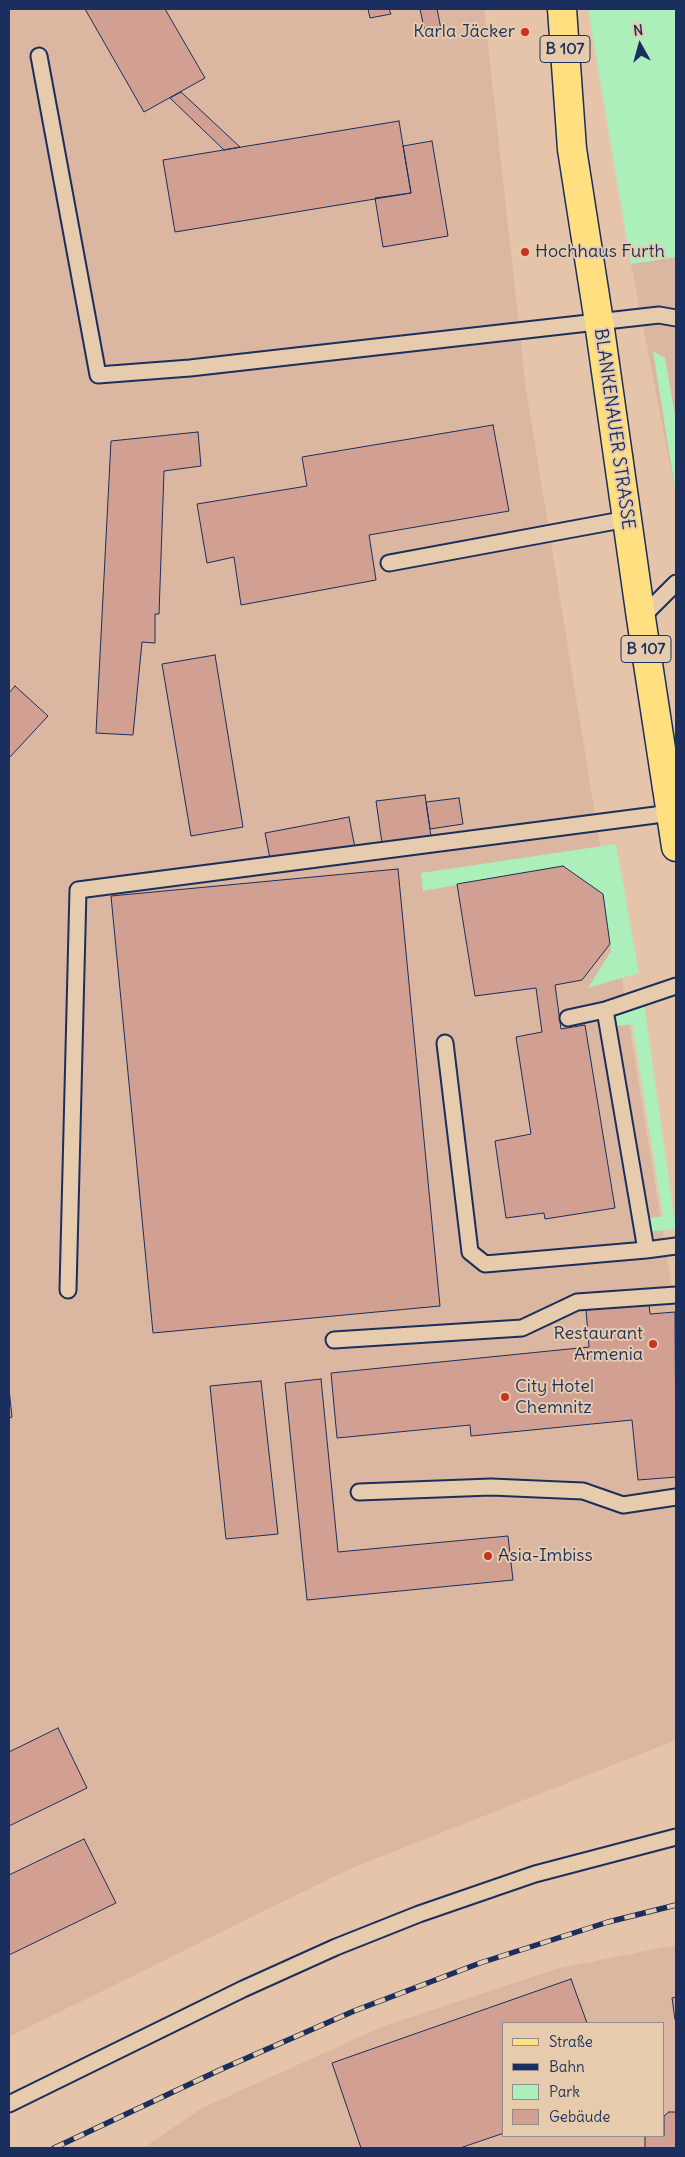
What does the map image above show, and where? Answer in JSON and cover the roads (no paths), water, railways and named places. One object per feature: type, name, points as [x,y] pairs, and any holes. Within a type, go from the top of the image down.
[{"type":"main road","name":"BLANKENAUER STRASSE","points":[[562,9],[572,148],[676,847]]},
{"type":"lane","points":[[40,56],[98,375],[190,368],[659,314],[676,318]]},
{"type":"lane","points":[[389,563],[627,520]]},
{"type":"lane","points":[[641,618],[676,583]]},
{"type":"lane","points":[[68,1290],[78,890],[671,813]]},
{"type":"lane","points":[[568,1018],[605,1010],[676,986]]},
{"type":"lane","points":[[605,1010],[646,1250]]},
{"type":"lane","points":[[445,1043],[470,1252],[484,1264],[676,1246]]},
{"type":"lane","points":[[334,1340],[522,1328],[577,1302],[676,1295]]},
{"type":"lane","points":[[359,1492],[491,1487],[583,1492],[623,1505],[676,1498]]},
{"type":"lane","points":[[9,2104],[243,1989],[336,1947],[410,1917],[535,1874],[676,1837]]},
{"type":"railway","points":[[54,2148],[224,2068],[354,2011],[480,1963],[608,1922],[676,1905]]},
{"type":"place","name":"Karla Jäcker","points":[[525,32]]},
{"type":"place","name":"Hochhaus Furth","points":[[525,252]]},
{"type":"place","name":"Restaurant Armenia","points":[[653,1344]]},
{"type":"place","name":"City Hotel Chemnitz","points":[[505,1397]]},
{"type":"place","name":"Asia-Imbiss","points":[[488,1556]]}]
